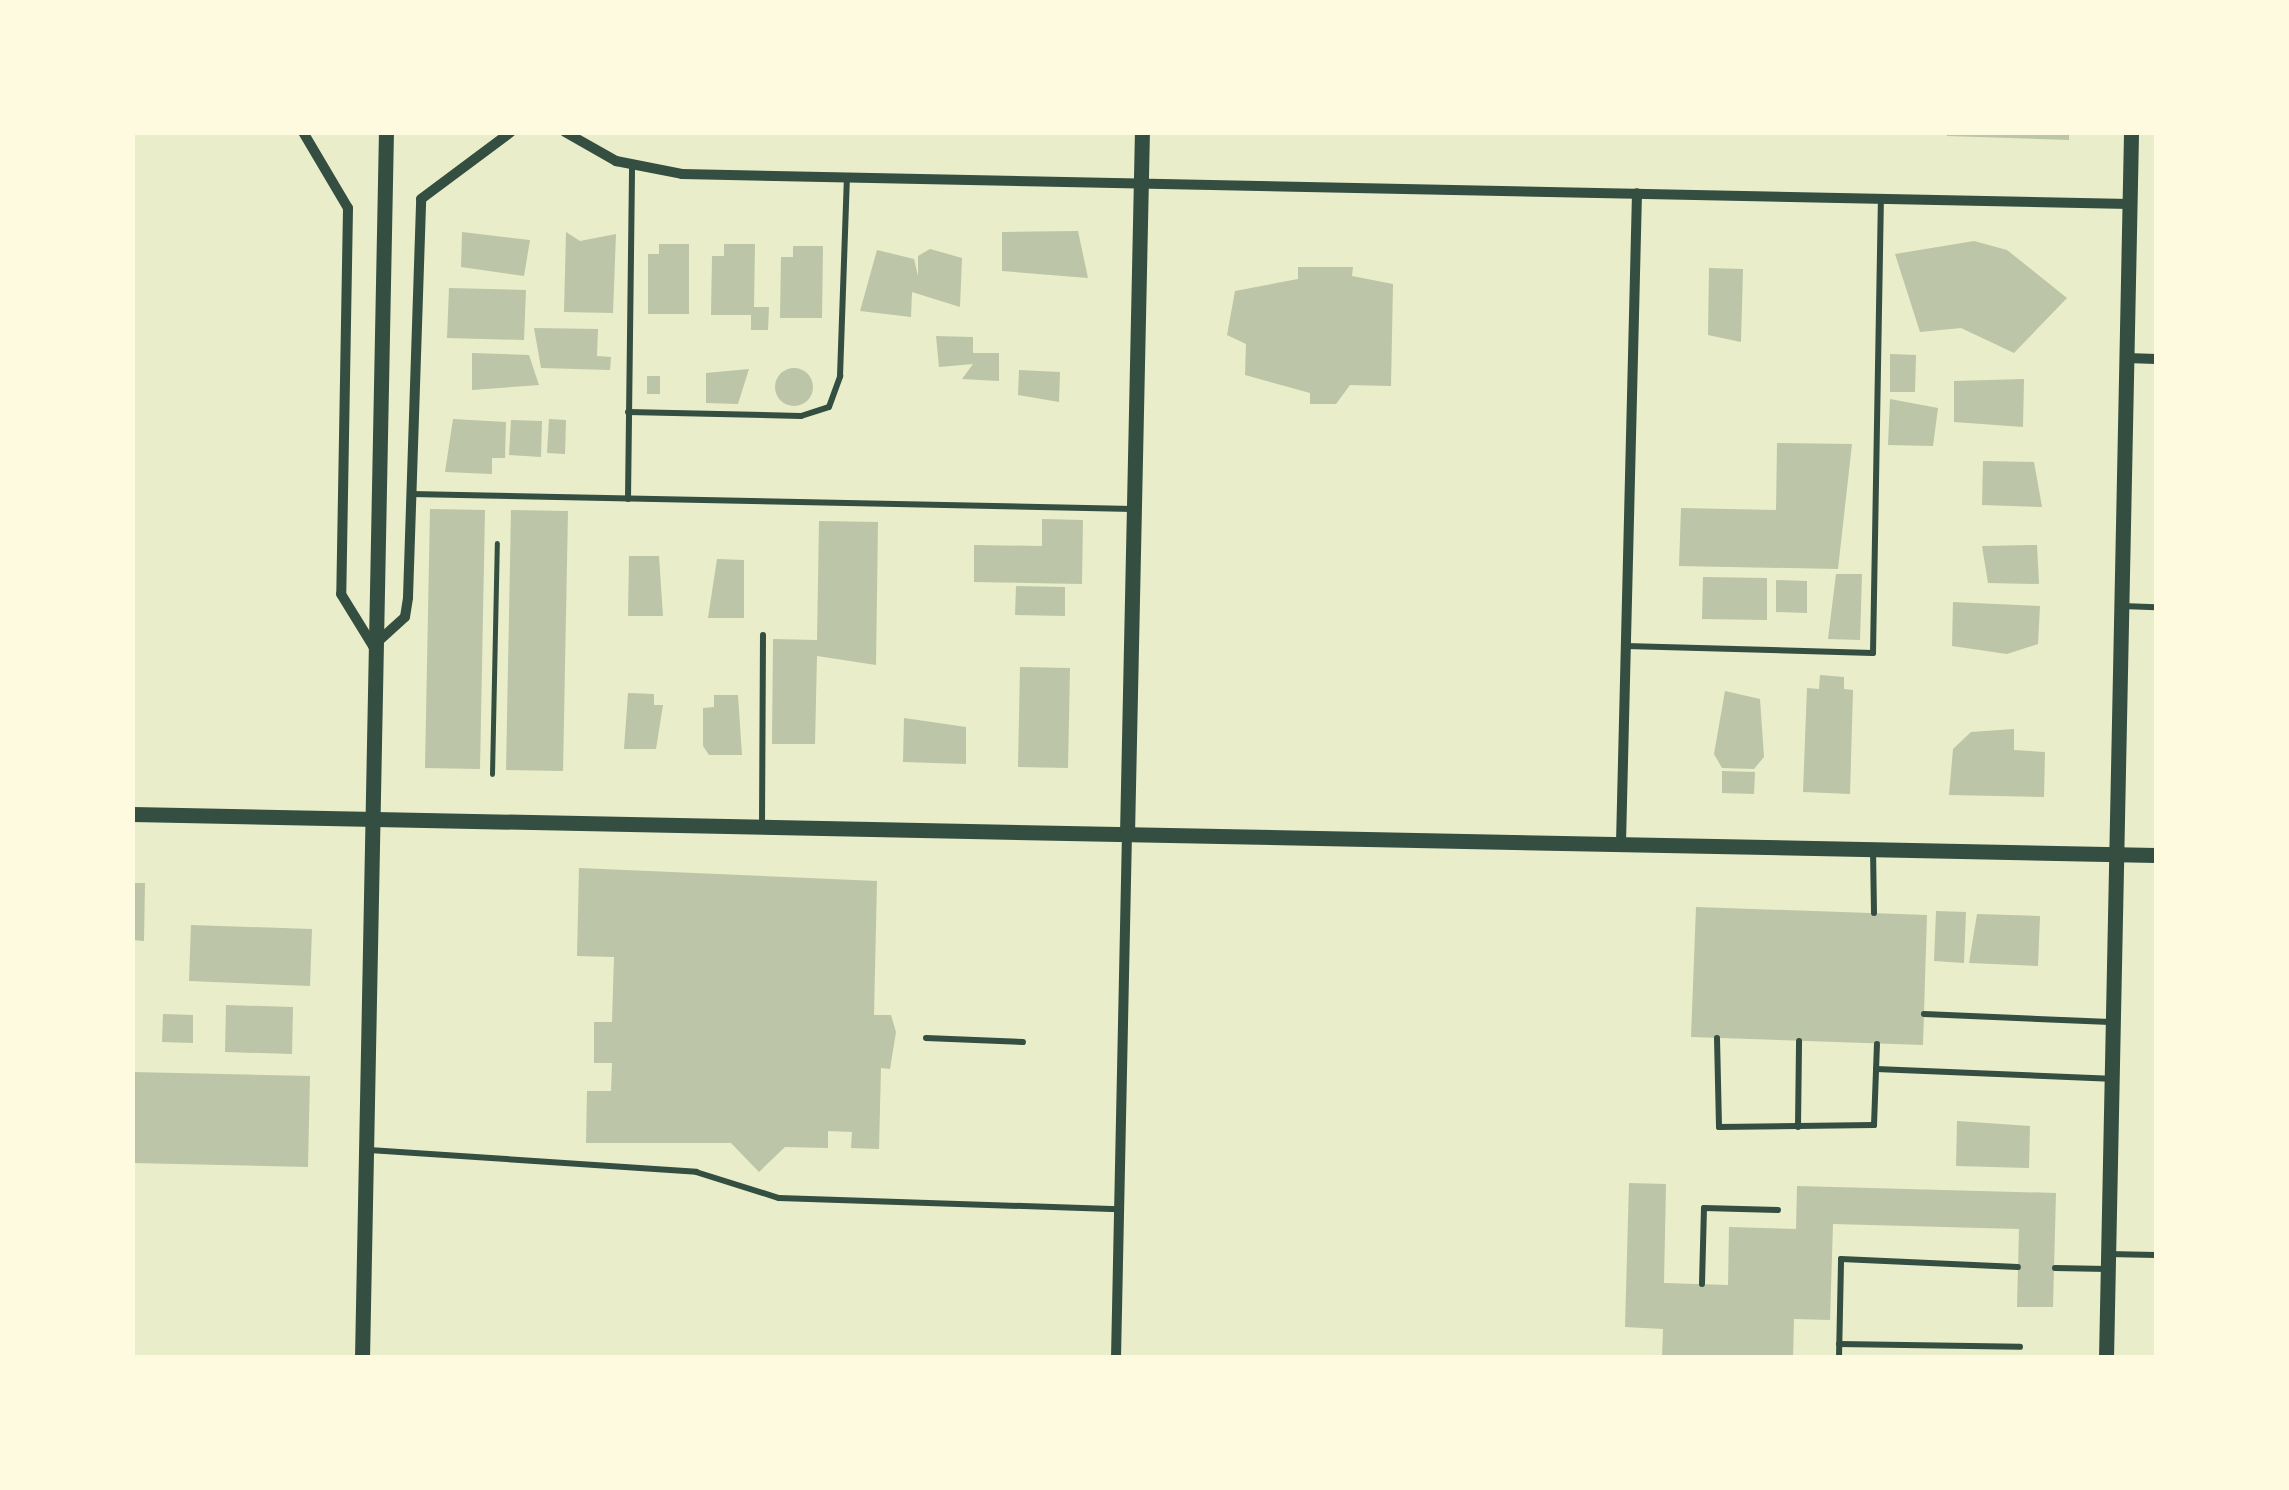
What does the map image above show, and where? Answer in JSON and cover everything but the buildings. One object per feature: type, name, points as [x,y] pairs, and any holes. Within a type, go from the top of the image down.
[{"type":"street","points":[[303,132],[348,208],[341,594],[373,646]]},
{"type":"street","points":[[362,1358],[386,132]]},
{"type":"street","points":[[373,646],[405,618],[421,200],[511,132]]},
{"type":"street","points":[[565,132],[632,166],[847,178],[2130,204]]},
{"type":"street","points":[[1116,1358],[1142,132]]},
{"type":"street","points":[[2106,1358],[2131,132]]},
{"type":"street","points":[[1621,843],[1636,193]]},
{"type":"street","points":[[2128,358],[2156,359]]},
{"type":"street","points":[[132,814],[2156,855]]},
{"type":"lane","points":[[628,498],[632,166]]},
{"type":"lane","points":[[628,412],[801,416],[829,406],[840,376],[847,178]]},
{"type":"lane","points":[[1625,646],[1873,654],[1881,198]]},
{"type":"lane","points":[[410,494],[1134,509]]},
{"type":"lane","points":[[2121,606],[2156,607]]},
{"type":"lane","points":[[762,826],[763,635]]},
{"type":"lane","points":[[1874,847],[1874,914]]},
{"type":"lane","points":[[1924,1014],[2112,1022]]},
{"type":"lane","points":[[926,1038],[1022,1042]]},
{"type":"lane","points":[[1717,1038],[1720,1127],[1874,1125],[1878,1044]]},
{"type":"lane","points":[[1798,1127],[1800,1041]]},
{"type":"lane","points":[[1876,1068],[2110,1079]]},
{"type":"lane","points":[[368,1150],[696,1172],[779,1198],[1119,1209]]},
{"type":"lane","points":[[1702,1284],[1704,1208],[1778,1210]]},
{"type":"lane","points":[[2054,1268],[2156,1254]]},
{"type":"lane","points":[[1839,1358],[1841,1260],[2018,1267]]},
{"type":"lane","points":[[1839,1344],[2020,1347]]},
{"type":"path","points":[[492,774],[498,543]]}]
